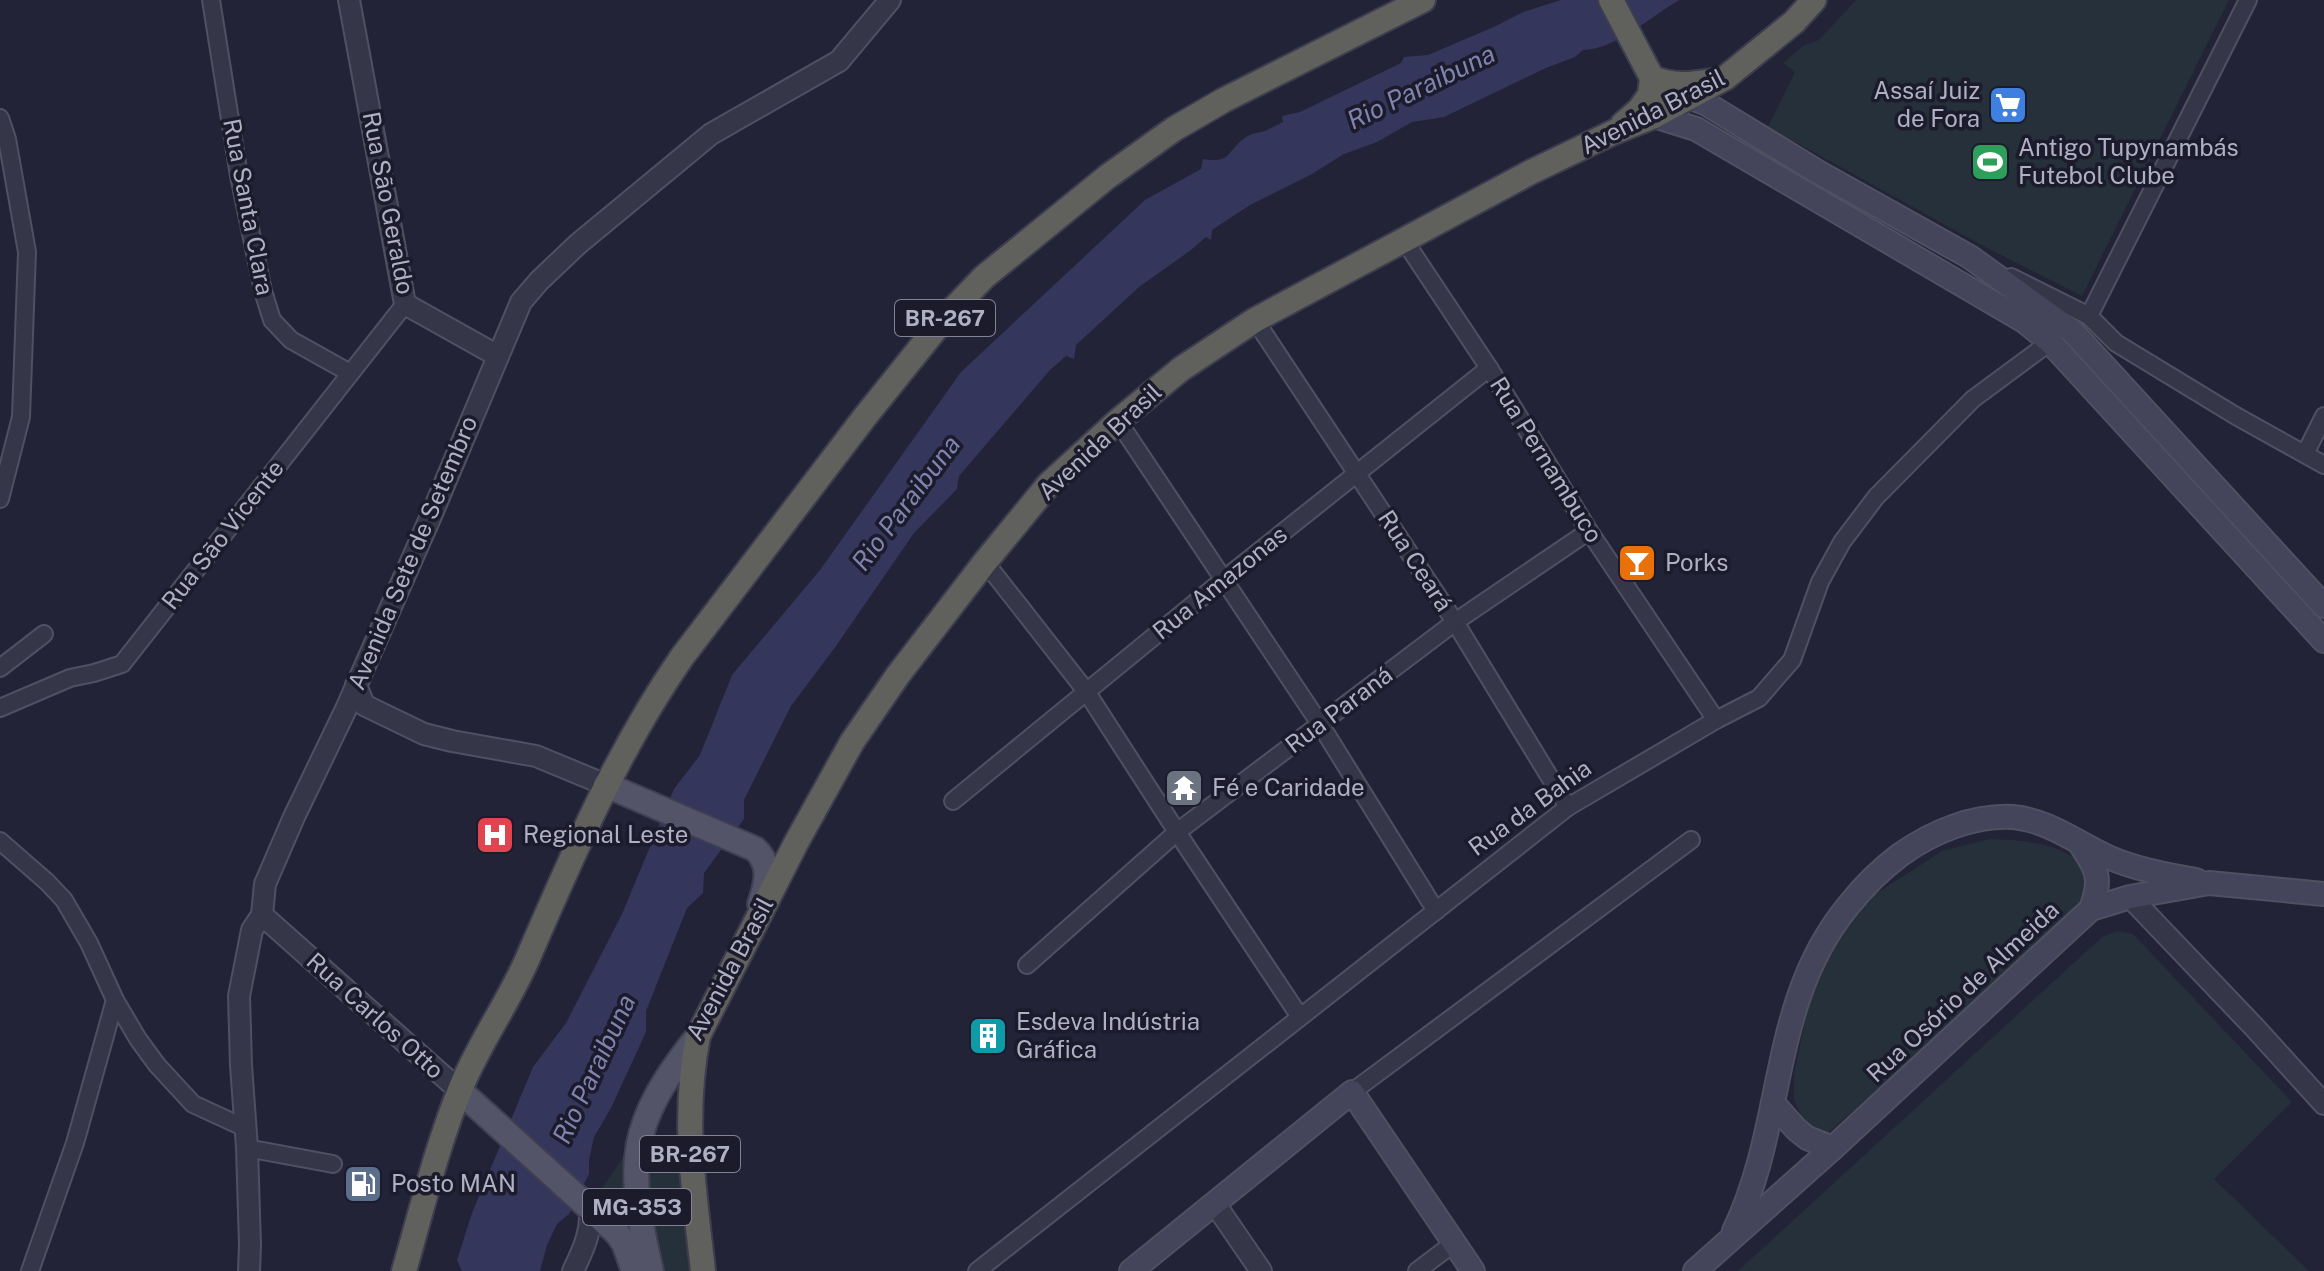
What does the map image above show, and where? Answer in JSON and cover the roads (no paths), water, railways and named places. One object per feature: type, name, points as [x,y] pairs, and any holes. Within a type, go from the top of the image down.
[{"type":"highway","name":"BR-267","points":[[404,1271],[447,1123],[460,1091],[525,965],[606,785],[682,657],[864,418],[942,321],[984,277],[1107,177],[1174,129],[1224,100],[1423,0]]},
{"type":"highway","points":[[1611,0],[1648,70],[1650,95],[1639,110],[1614,132]]},
{"type":"highway","name":"Avenida Brasil","points":[[698,1036],[852,742],[898,675],[1049,484],[1181,369],[1255,320],[1531,172],[1654,116],[1725,78],[1794,22],[1814,0]]},
{"type":"highway","name":"BR-267","points":[[1648,70],[1669,84],[1684,85],[1725,78]]},
{"type":"highway","name":"BR-267","points":[[698,1036],[692,1065],[689,1127],[703,1271]]},
{"type":"main road","points":[[1648,70],[1662,86],[1705,103],[2080,324],[2187,458],[2324,606]]},
{"type":"main road","points":[[1654,116],[1696,129],[2024,321],[2050,342],[2324,641]]},
{"type":"main road","points":[[1806,194],[1808,179],[1818,172]]},
{"type":"main road","name":"BR-267","points":[[606,785],[755,849],[764,858],[767,878],[750,932]]},
{"type":"main road","points":[[1729,1240],[1744,1210],[1756,1173],[1791,1021],[1815,953],[1829,929],[1867,883],[1892,861],[1939,831],[1985,819],[2014,817],[2041,823],[2083,848],[2124,864],[2209,883]]},
{"type":"main road","points":[[2083,848],[2130,897]]},
{"type":"main road","points":[[2083,848],[2097,871],[2098,882],[2083,916]]},
{"type":"main road","name":"Rua Osório de Almeida","points":[[1695,1271],[1833,1148],[2083,916],[2130,897],[2209,883],[2324,894]]},
{"type":"main road","name":"Avenida Brasil","points":[[651,1271],[638,1212],[634,1170],[637,1143],[656,1096],[674,1066],[698,1036]]},
{"type":"main road","name":"Rua Carlos Otto","points":[[460,1091],[617,1233],[634,1271]]},
{"type":"main road","points":[[1131,1271],[1352,1092],[1473,1271]]},
{"type":"main road","points":[[1773,1103],[1807,1138],[1833,1148]]},
{"type":"street","name":"Rua Santa Clara","points":[[211,0],[239,176],[272,320],[291,340],[350,373]]},
{"type":"street","name":"Rua São Geraldo","points":[[349,0],[405,304],[498,356]]},
{"type":"street","name":"Avenida Sete de Setembro","points":[[249,1271],[239,996],[252,930],[262,915],[265,884],[294,817],[355,700],[521,302],[578,244],[711,134],[839,61],[890,0]]},
{"type":"street","points":[[2248,0],[2080,324],[2324,465]]},
{"type":"street","points":[[0,118],[7,139],[27,252],[21,417],[0,499]]},
{"type":"street","name":"Rua Pernambuco","points":[[1404,240],[1489,368],[1589,531],[1716,720]]},
{"type":"street","name":"Rua São Vicente","points":[[0,708],[70,678],[122,664],[405,304]]},
{"type":"street","name":"Rua Ceará","points":[[1255,320],[1455,622],[1568,807]]},
{"type":"street","name":"Rua da Bahia","points":[[977,1271],[1568,807],[1759,698],[1792,660],[1820,582],[1842,542],[1876,497],[1973,399],[2050,342]]},
{"type":"street","name":"Rua Amazonas","points":[[953,801],[1489,368]]},
{"type":"street","points":[[2305,454],[2324,416]]},
{"type":"street","points":[[1118,421],[1320,724],[1436,911]]},
{"type":"street","name":"Rua Paraná","points":[[1027,965],[1177,832],[1455,622],[1589,531]]},
{"type":"street","points":[[985,562],[1086,691],[1300,1017]]},
{"type":"street","points":[[0,668],[44,634]]},
{"type":"street","points":[[355,700],[424,734],[536,756],[606,785]]},
{"type":"street","points":[[1352,1092],[1691,840]]},
{"type":"street","points":[[0,841],[64,900],[138,1039],[193,1104],[246,1138],[333,1164]]},
{"type":"street","points":[[2130,897],[2324,1104]]},
{"type":"street","points":[[2083,916],[2101,911],[2121,912],[2156,923]]},
{"type":"street","name":"Rua Carlos Otto","points":[[262,915],[460,1091]]},
{"type":"street","points":[[30,1271],[75,1143],[115,1000]]},
{"type":"street","points":[[573,1271],[592,1224],[585,1203]]},
{"type":"street","points":[[1215,1204],[1261,1271]]},
{"type":"street","points":[[1417,1271],[1454,1243]]},
{"type":"water","name":"Rio Paraibuna","points":[[1561,0],[1679,0],[1607,44],[1583,50],[1575,57],[1444,117],[1412,122],[1377,142],[1344,154],[1250,205],[1212,230],[1211,240],[1206,237],[1139,287],[1076,345],[1074,359],[1066,356],[1050,370],[959,476],[957,489],[914,533],[791,706],[744,800],[744,819],[704,873],[703,893],[687,908],[646,1011],[646,1032],[594,1137],[589,1174],[569,1214],[557,1224],[540,1271],[462,1271],[457,1260],[472,1213],[533,1067],[566,1023],[622,914],[674,789],[700,755],[732,675],[820,570],[961,372],[1145,200],[1201,169],[1203,159],[1224,158],[1246,137],[1283,122],[1282,116],[1300,112],[1401,63],[1404,57],[1428,55],[1523,12]]},
{"type":"place","name":"Assaí Juiz de Fora","points":[[2008,105]]},
{"type":"place","name":"Antigo Tupynambás Futebol Clube","points":[[1990,162]]},
{"type":"place","name":"Porks","points":[[1637,563]]},
{"type":"place","name":"Fé e Caridade","points":[[1184,788]]},
{"type":"place","name":"Regional Leste","points":[[495,835]]},
{"type":"place","name":"Esdeva Indústria Gráfica","points":[[988,1036]]},
{"type":"place","name":"Posto MAN","points":[[363,1184]]}]
